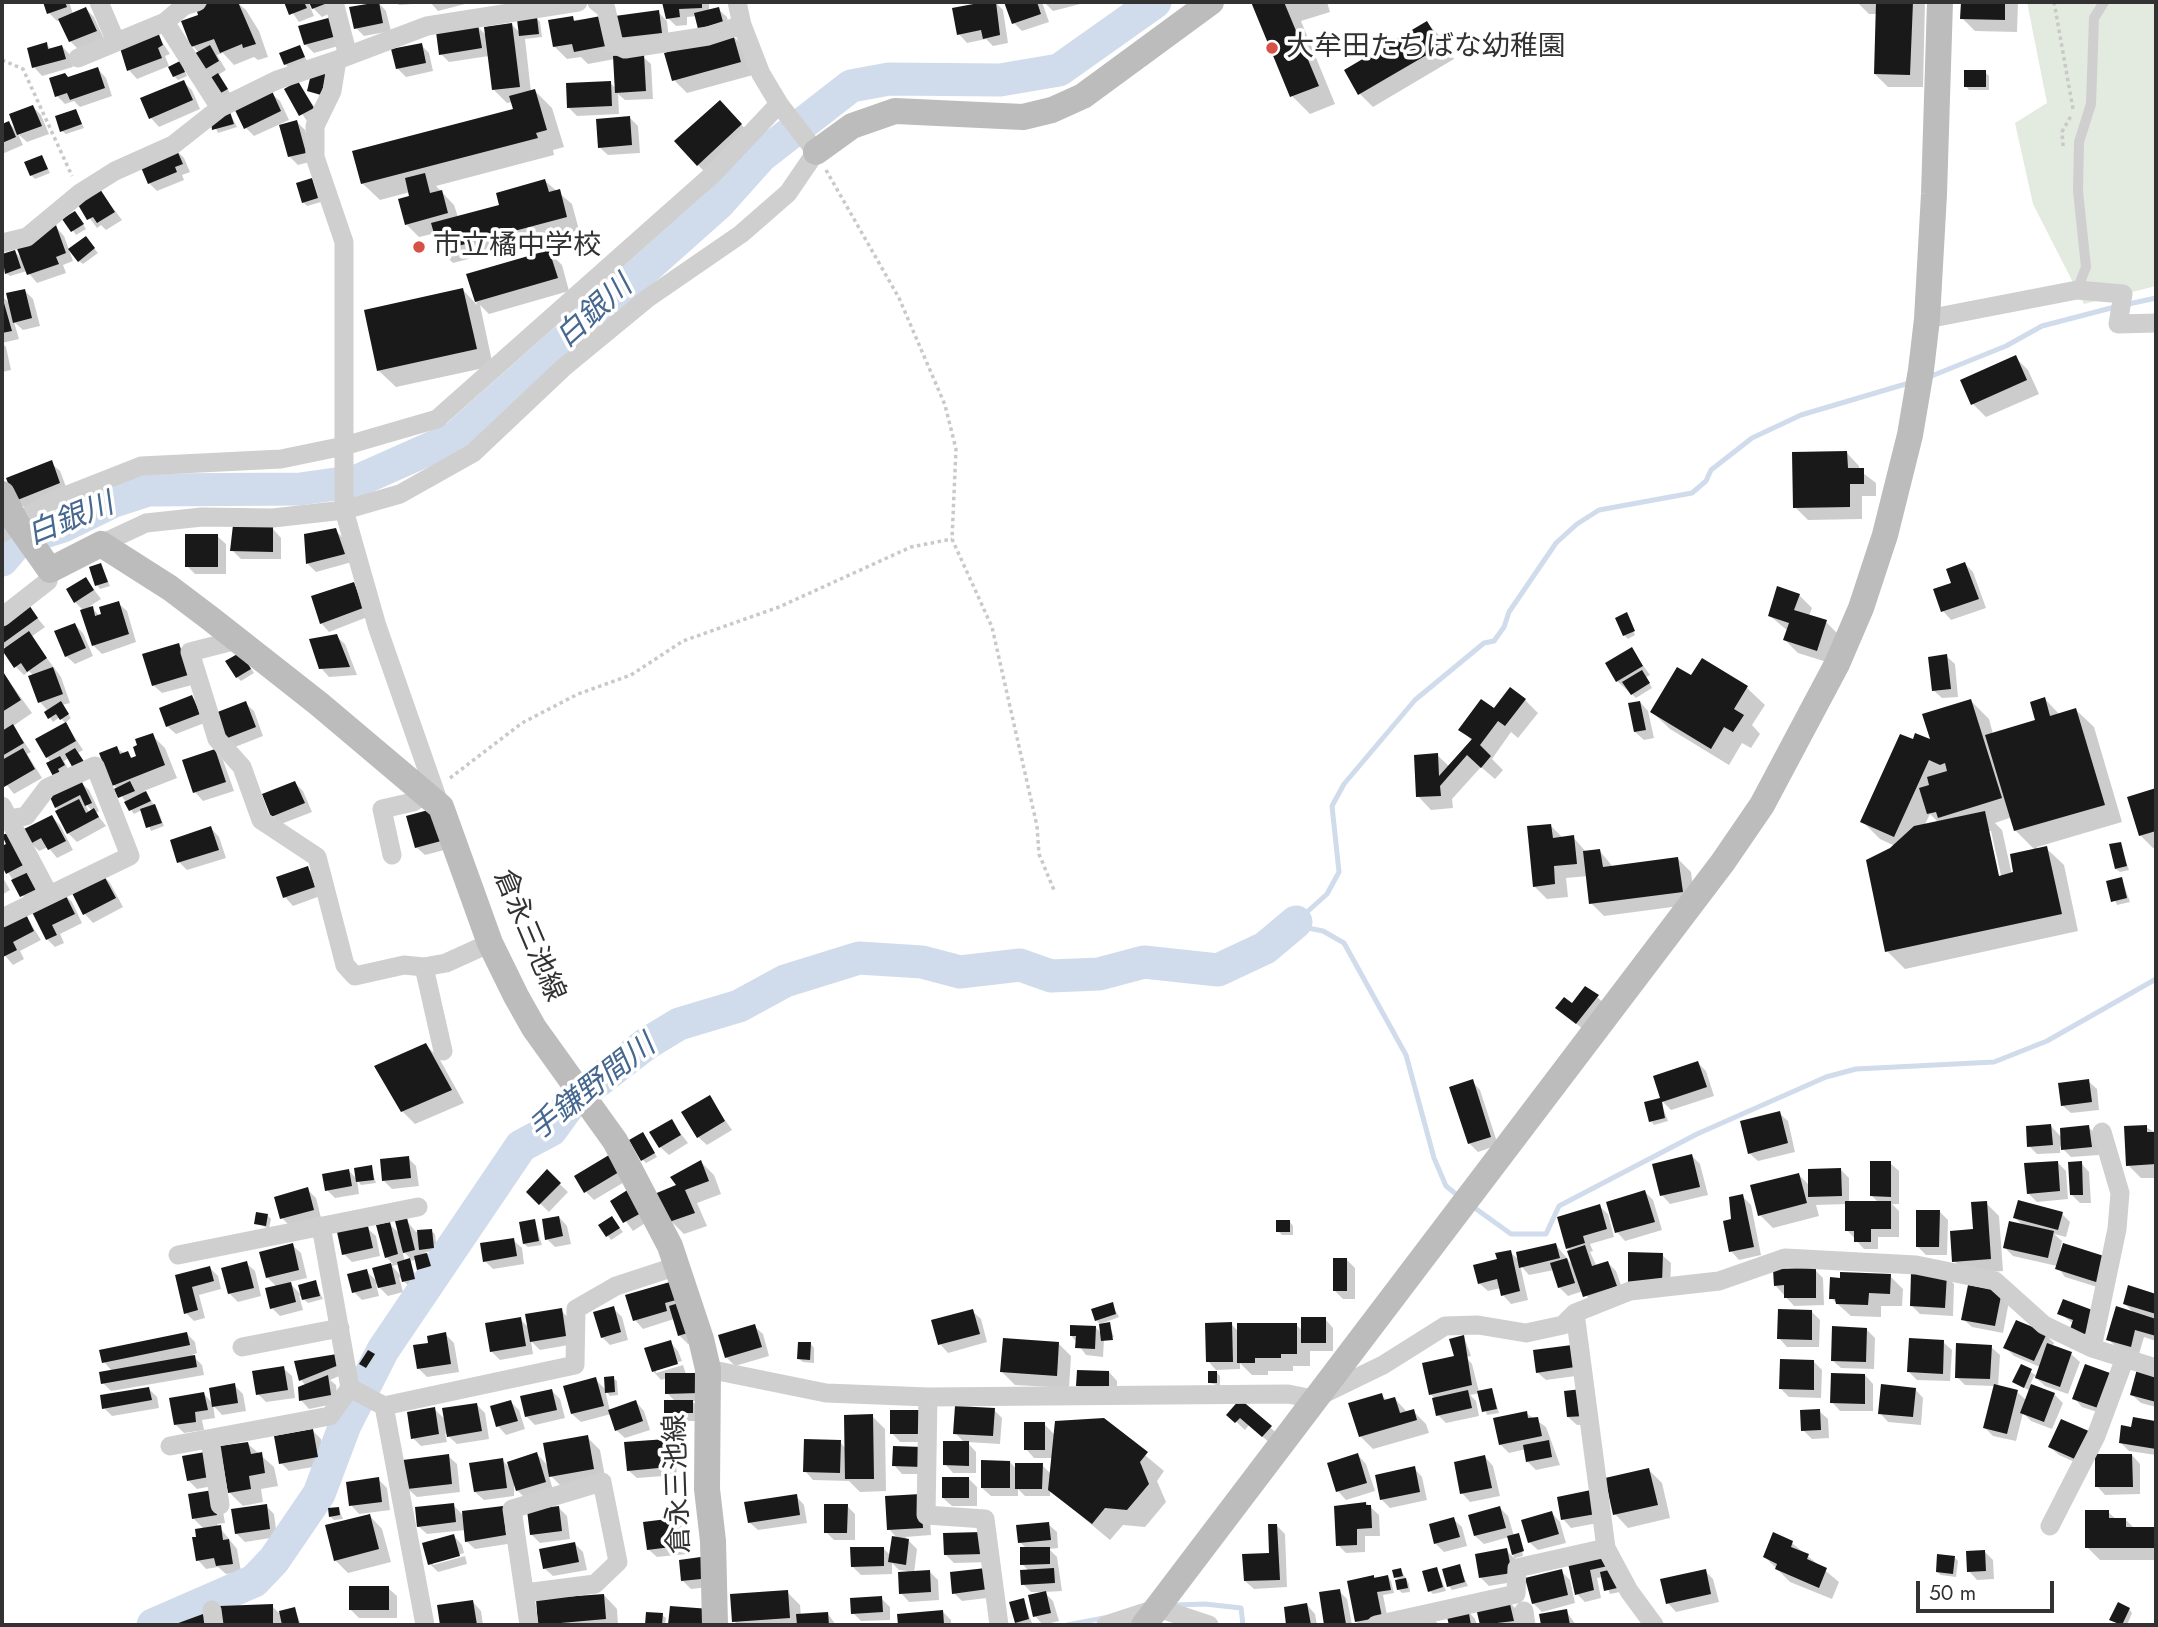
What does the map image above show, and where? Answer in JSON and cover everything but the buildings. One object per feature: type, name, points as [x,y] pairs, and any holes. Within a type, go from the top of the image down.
[{"type":"street","points":[[99,2],[116,42]]},
{"type":"street","points":[[78,58],[164,22],[184,6],[197,2]]},
{"type":"street","points":[[334,2],[342,58],[332,91],[315,126],[315,157],[344,242],[344,510],[377,626],[433,797],[382,808],[392,855]]},
{"type":"street","points":[[2,243],[27,237],[80,194],[115,171],[173,145],[220,108],[277,80],[428,26],[578,2]]},
{"type":"street","points":[[597,2],[606,9],[614,44],[625,48],[708,36],[742,25]]},
{"type":"street","points":[[737,2],[742,25],[761,74],[812,146]]},
{"type":"street","points":[[50,570],[146,523],[202,517],[273,518],[344,510],[400,494],[472,453],[564,368],[648,298],[741,234],[788,193],[812,146],[852,126],[895,111],[1023,117],[1052,110],[1083,96],[1211,2]]},
{"type":"street","points":[[1151,1616],[1723,862],[1762,805],[1800,738],[1856,619],[1885,535],[1910,435],[1927,320],[1940,2]]},
{"type":"street","points":[[164,22],[220,108]]},
{"type":"street","points":[[9,527],[52,502],[141,466],[281,459],[344,446],[437,419],[712,175],[782,106]]},
{"type":"street","points":[[1927,320],[2077,290],[2123,294],[2118,324],[2156,323]]},
{"type":"street","points":[[2,494],[9,527],[50,570]]},
{"type":"street","name":"倉永三池線","points":[[102,544],[170,588],[433,797],[490,943],[534,1028],[615,1141],[670,1246],[702,1339],[708,1369],[707,1489],[713,1541],[715,1625]]},
{"type":"street","points":[[2,617],[48,581],[50,570]]},
{"type":"street","points":[[237,640],[190,652],[217,739],[242,767],[261,820],[317,857],[345,965],[355,976],[404,965],[424,967],[446,963],[490,943]]},
{"type":"street","points":[[2,918],[48,893],[130,856],[96,766],[47,788],[26,816],[5,812]]},
{"type":"street","points":[[5,812],[48,893]]},
{"type":"street","points":[[424,967],[443,1051]]},
{"type":"street","points":[[2092,1348],[2117,1229],[2120,1193],[2102,1132]]},
{"type":"street","points":[[178,1255],[418,1207]]},
{"type":"street","points":[[170,1446],[330,1416],[350,1388],[321,1226]]},
{"type":"street","points":[[708,1369],[826,1393],[928,1397],[1288,1394],[1313,1399],[1383,1366],[1445,1326],[1478,1325],[1526,1333],[1563,1325],[1575,1313],[1630,1291],[1719,1281],[1785,1258],[1916,1265],[1995,1281],[2044,1325],[2092,1348],[2156,1368]]},
{"type":"street","points":[[350,1388],[384,1406],[575,1365],[576,1309],[616,1286],[677,1266]]},
{"type":"street","points":[[1575,1313],[1606,1548],[1629,1591],[1654,1625]]},
{"type":"street","points":[[242,1347],[340,1328]]},
{"type":"street","points":[[2050,1526],[2096,1436],[2125,1358]]},
{"type":"street","points":[[928,1397],[926,1515],[985,1519],[999,1625]]},
{"type":"street","points":[[384,1406],[425,1625]]},
{"type":"street","points":[[210,1439],[220,1505]]},
{"type":"street","points":[[524,1593],[595,1584],[618,1562],[602,1482],[512,1509],[524,1593],[529,1625]]},
{"type":"street","points":[[1376,1625],[1516,1594],[1517,1568],[1606,1548]]},
{"type":"street","points":[[1106,1625],[1151,1616],[1209,1625]]},
{"type":"lane","points":[[2077,290],[2086,268],[2078,191],[2079,142],[2091,104],[2094,18],[2104,2]]},
{"type":"path","points":[[2054,2],[2074,111]]},
{"type":"path","points":[[2,60],[23,69],[80,194]]},
{"type":"path","points":[[812,146],[899,298],[945,405],[956,449],[952,539],[992,628],[1037,826],[1039,854],[1054,890]]},
{"type":"path","points":[[433,797],[522,723],[578,694],[631,675],[683,641],[779,607],[911,547],[952,539]]},
{"type":"shaded area","points":[[2027,2],[2156,2],[2156,286],[2084,304],[2033,204],[2015,123],[2047,103]]},
{"type":"waterway","name":"白銀川","points":[[2,560],[19,540],[63,526],[114,501],[148,490],[300,489],[357,481],[456,437],[718,204],[761,156],[851,86],[889,79],[1000,80],[1059,70],[1155,2]]},
{"type":"waterway","points":[[2124,305],[2156,298]]},
{"type":"waterway","points":[[1929,377],[2006,346],[2042,326],[2115,307]]},
{"type":"waterway","points":[[1461,1198],[1446,1186],[1434,1158],[1406,1055],[1344,943],[1323,931],[1303,927],[1296,922],[1327,894],[1339,872],[1332,806],[1344,784],[1415,700],[1484,643],[1494,641],[1504,627],[1509,612],[1556,543],[1577,524],[1599,510],[1692,493],[1706,481],[1711,470],[1752,438],[1801,415],[1909,383]]},
{"type":"waterway","name":"手鎌野間川","points":[[153,1625],[254,1581],[274,1560],[319,1494],[345,1425],[383,1350],[521,1146],[551,1130],[572,1101],[646,1044],[679,1024],[739,1006],[785,981],[859,958],[922,962],[960,972],[1020,965],[1051,976],[1099,974],[1144,962],[1218,970],[1265,948],[1296,922]]},
{"type":"waterway","points":[[1472,1206],[1511,1234],[1546,1234],[1559,1206],[1697,1134],[1826,1077],[1856,1069],[1994,1062],[2047,1041],[2156,979]]},
{"type":"waterway","points":[[1174,1605],[1205,1604],[1241,1608],[1243,1625]]},
{"type":"waterway","points":[[1067,1625],[1104,1618]]},
{"type":"place","name":"大牟田たちばな幼稚園","points":[[1272,48]]},
{"type":"place","name":"市立橘中学校","points":[[419,247]]}]
